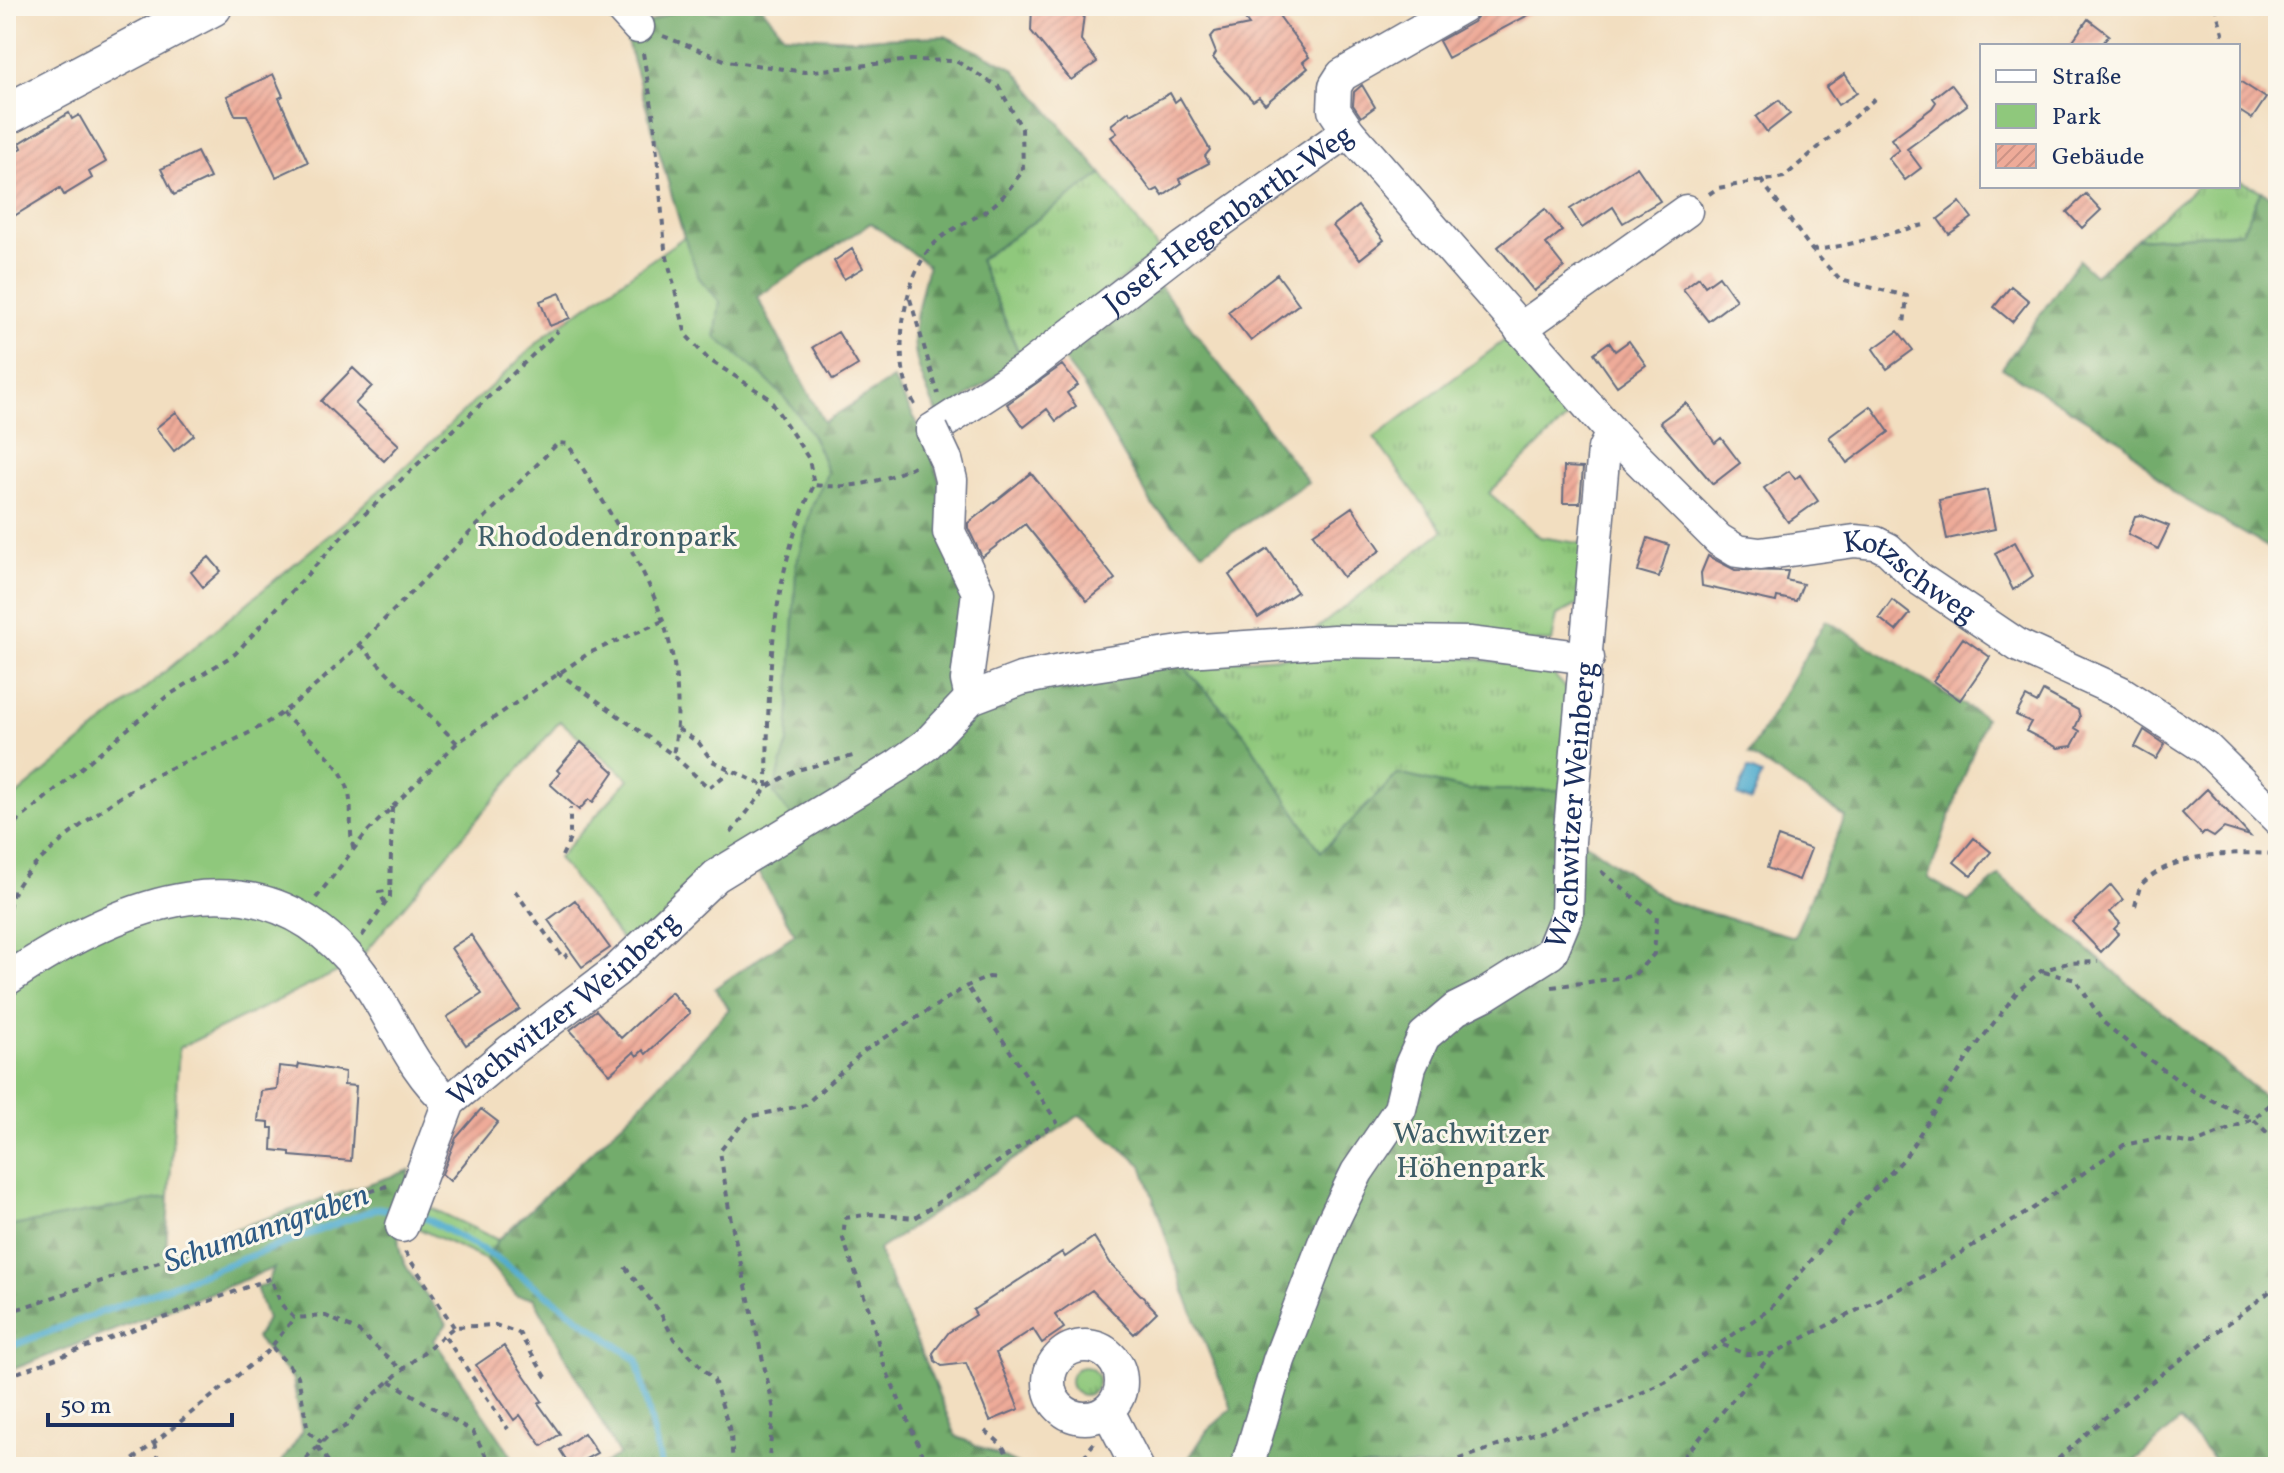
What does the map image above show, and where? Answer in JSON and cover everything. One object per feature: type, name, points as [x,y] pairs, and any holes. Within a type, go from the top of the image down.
[{"type":"main road","points":[[6,115],[212,6]]},
{"type":"street","name":"Josef-Hegenbarth-Weg","points":[[936,442],[1184,247],[1348,131],[1334,110],[1332,100],[1342,75],[1463,6]]},
{"type":"street","name":"Kotzschweg","points":[[1348,131],[1612,433],[1719,540],[1737,551],[1760,554],[1877,532],[1888,549],[1918,578],[2019,646],[2120,692],[2206,748],[2278,819]]},
{"type":"street","points":[[1520,329],[1686,211]]},
{"type":"street","points":[[1588,658],[1604,449],[1612,433]]},
{"type":"street","points":[[936,442],[951,480],[949,532],[978,592],[967,680],[971,698]]},
{"type":"street","name":"Wachwitzer Weinberg","points":[[10,977],[126,913],[183,897],[235,896],[261,901],[299,918],[322,933],[353,965],[431,1086],[449,1102],[511,1050],[616,971],[729,853],[897,766],[927,744],[971,698],[1021,679],[1075,668],[1187,651],[1334,641],[1471,643],[1588,658],[1569,841],[1567,914],[1551,953],[1456,1009],[1424,1036],[1410,1067],[1400,1109],[1357,1172],[1331,1225],[1279,1360],[1247,1467]]},
{"type":"street","points":[[412,1200],[449,1102]]},
{"type":"street","points":[[1108,1411],[1134,1462]]},
{"type":"path","points":[[2215,6],[2223,33],[2221,44]]},
{"type":"path","points":[[628,16],[727,61],[805,72],[911,60],[956,61],[999,87],[1022,129],[1023,171],[996,204],[933,244],[915,274],[901,335],[903,373],[913,403],[936,442]]},
{"type":"path","points":[[628,16],[654,119],[665,249],[686,335],[708,359],[769,398],[809,459],[814,485],[795,524],[777,605],[767,787],[729,853]]},
{"type":"path","points":[[1686,211],[1718,188],[1784,177],[1878,96]]},
{"type":"path","points":[[1761,180],[1812,250],[1840,280],[1907,296],[1904,325]]},
{"type":"path","points":[[1812,250],[1841,248],[1866,238],[1924,225]]},
{"type":"path","points":[[909,296],[932,366],[936,442]]},
{"type":"path","points":[[6,831],[166,697],[235,654],[346,532],[558,331]]},
{"type":"path","points":[[814,485],[829,487],[882,480],[936,442]]},
{"type":"path","points":[[10,977],[7,916],[11,899],[22,880],[114,802],[157,774],[243,737],[282,713],[359,644],[558,443],[568,444],[648,578],[665,620],[675,667],[678,729],[673,755]]},
{"type":"path","points":[[299,918],[392,806],[457,743],[589,653],[665,620]]},
{"type":"path","points":[[359,644],[457,743]]},
{"type":"path","points":[[557,672],[673,755],[709,788],[730,771]]},
{"type":"path","points":[[282,713],[341,772],[350,797],[349,836],[354,850]]},
{"type":"path","points":[[678,729],[699,743],[712,761],[767,787]]},
{"type":"path","points":[[767,787],[797,770]]},
{"type":"path","points":[[353,965],[391,890],[392,806]]},
{"type":"path","points":[[562,856],[570,839],[570,808]]},
{"type":"path","points":[[1545,988],[1633,976],[1654,954],[1657,916],[1614,885],[1569,841]]},
{"type":"path","points":[[2135,906],[2140,886],[2166,867],[2215,855],[2278,854]]},
{"type":"path","points":[[385,903],[379,892],[391,890]]},
{"type":"path","points":[[515,891],[563,958],[568,954]]},
{"type":"path","points":[[1437,1467],[1611,1407],[1665,1382],[1770,1309],[1854,1210],[1904,1159],[1970,1054],[2018,991],[2041,971],[2068,963],[2098,962]]},
{"type":"path","points":[[2041,971],[2076,980],[2103,1022],[2139,1052],[2193,1091],[2253,1119],[2278,1143]]},
{"type":"path","points":[[768,1467],[774,1409],[730,1216],[720,1151],[748,1117],[805,1105],[864,1051],[967,986],[989,977],[999,978]]},
{"type":"path","points":[[928,1467],[884,1365],[871,1315],[843,1239],[845,1218],[871,1214],[915,1218],[1057,1122],[967,986]]},
{"type":"path","points":[[1675,1467],[1772,1354],[1920,1278],[2029,1211],[2094,1162],[2124,1145],[2158,1138],[2193,1144],[2253,1119],[2278,1098]]},
{"type":"path","points":[[6,1313],[412,1200],[401,1247],[454,1327]]},
{"type":"path","points":[[625,1267],[660,1312],[674,1339],[714,1380],[731,1434],[733,1467]]},
{"type":"path","points":[[6,1377],[271,1278],[281,1304],[294,1318]]},
{"type":"path","points":[[2049,1467],[2103,1419],[2257,1301],[2278,1279]]},
{"type":"path","points":[[128,1466],[272,1347],[294,1318],[326,1316],[358,1331],[402,1370]]},
{"type":"path","points":[[297,1467],[348,1425],[357,1410],[389,1381],[454,1327],[495,1325],[519,1333],[549,1382]]},
{"type":"path","points":[[445,1337],[508,1429]]},
{"type":"path","points":[[1722,1344],[1746,1354],[1772,1354]]},
{"type":"path","points":[[272,1347],[298,1376],[308,1431],[332,1467]]},
{"type":"path","points":[[389,1381],[473,1432],[492,1467]]},
{"type":"path","points":[[977,1467],[991,1457],[1005,1467],[1009,1457],[1002,1445],[985,1431]]},
{"type":"path","points":[[154,1443],[157,1466]]},
{"type":"path","points":[[1017,1467],[1029,1462],[1047,1467]]},
{"type":"green space","points":[[684,6],[761,6],[784,35],[851,39],[945,36],[1013,68],[1102,174],[979,260],[1021,358],[939,417],[921,374],[914,342],[917,310],[928,265],[871,223],[757,297],[824,422],[893,379],[927,441],[973,592],[956,695],[927,731],[795,821],[773,794],[788,741],[796,566],[812,506],[827,473],[809,431],[783,396],[715,337],[720,302],[699,278],[684,237],[625,34]]},
{"type":"green space","points":[[1102,174],[1159,250],[1021,358],[979,260]]},
{"type":"green space","points":[[2240,181],[2261,191],[2242,232],[2136,239],[2195,188],[2240,188]]},
{"type":"green space","points":[[2261,191],[2278,199],[2278,553],[2172,492],[2123,442],[2002,368],[2079,260],[2095,275],[2136,239],[2242,232]]},
{"type":"green space","name":"Rhododendronpark","points":[[684,237],[699,278],[720,302],[715,337],[751,366],[797,413],[819,451],[827,473],[812,506],[796,566],[788,741],[773,793],[795,821],[628,948],[558,858],[629,779],[560,721],[356,963],[179,1048],[169,1197],[6,1227],[6,804],[353,515],[547,334]]},
{"type":"green space","points":[[1160,286],[1308,482],[1203,552],[1153,506],[1083,385],[1063,359]]},
{"type":"green space","points":[[1513,334],[1578,408],[1489,493],[1540,537],[1585,544],[1580,604],[1557,615],[1552,642],[1307,636],[1443,531],[1374,438]]},
{"type":"green space","name":"Wachwitzer Höhenpark","points":[[1826,620],[1985,718],[1928,878],[1969,902],[1999,876],[2278,1108],[2278,1467],[2220,1467],[2180,1421],[2128,1467],[1183,1467],[1207,1431],[1232,1409],[1185,1294],[1142,1165],[1080,1115],[878,1250],[956,1436],[1023,1467],[599,1467],[619,1455],[534,1298],[517,1296],[486,1260],[498,1240],[633,1113],[729,1009],[715,988],[795,934],[751,861],[971,707],[1034,688],[1181,664],[1240,728],[1321,852],[1398,774],[1468,790],[1561,790],[1556,822],[1668,901],[1794,937],[1845,817],[1749,754]]},
{"type":"green space","points":[[1394,649],[1549,668],[1572,698],[1561,790],[1468,790],[1398,774],[1321,852],[1240,728],[1181,664]]},
{"type":"green space","points":[[410,1170],[399,1221],[401,1253],[416,1282],[447,1324],[434,1340],[519,1467],[282,1467],[282,1462],[302,1432],[293,1379],[256,1338],[267,1319],[256,1287],[267,1284],[274,1268],[6,1372],[6,1227],[169,1197],[166,1252]]},
{"type":"green space","points":[[421,1203],[498,1240],[486,1260],[411,1225]]},
{"type":"green space","points":[[1084,1367],[1094,1371],[1098,1381],[1094,1391],[1084,1395],[1074,1391],[1070,1381],[1074,1371]]},
{"type":"water","points":[[1748,769],[1762,775],[1751,801],[1737,796]]},
{"type":"building","points":[[1032,6],[1085,6],[1081,40],[1097,62],[1071,80],[1031,31]]},
{"type":"building","points":[[1235,6],[1272,6],[1309,57],[1303,62],[1308,68],[1265,104],[1259,97],[1253,101],[1213,58],[1216,53],[1210,38],[1215,32],[1249,25]]},
{"type":"building","points":[[1486,6],[1545,6],[1448,58],[1439,41],[1473,22]]},
{"type":"building","points":[[2088,19],[2109,35],[2102,44],[2070,44]]},
{"type":"building","points":[[273,74],[283,96],[279,98],[308,162],[276,177],[247,115],[235,115],[227,96]]},
{"type":"building","points":[[1845,74],[1857,93],[1838,105],[1826,87]]},
{"type":"building","points":[[2240,81],[2266,98],[2252,119],[2240,111]]},
{"type":"building","points":[[1951,84],[1967,105],[1907,149],[1921,168],[1905,180],[1888,158],[1899,150],[1891,139],[1932,108],[1936,102],[1933,98]]},
{"type":"building","points":[[1362,85],[1375,107],[1361,117],[1353,105],[1354,92]]},
{"type":"building","points":[[1170,93],[1175,102],[1180,98],[1210,150],[1205,156],[1209,163],[1179,179],[1182,183],[1163,196],[1158,189],[1152,192],[1111,137],[1117,133],[1111,125],[1129,111],[1131,114]]},
{"type":"building","points":[[1779,100],[1790,114],[1767,132],[1756,117]]},
{"type":"building","points":[[69,113],[72,119],[79,115],[106,162],[89,172],[92,178],[64,195],[60,188],[6,221],[6,157],[22,148],[20,143]]},
{"type":"building","points":[[197,152],[210,178],[174,195],[161,169]]},
{"type":"building","points":[[1637,167],[1660,201],[1623,223],[1613,207],[1582,228],[1570,209]]},
{"type":"building","points":[[2086,194],[2101,210],[2082,228],[2067,212]]},
{"type":"building","points":[[1960,202],[1972,218],[1949,234],[1938,219]]},
{"type":"building","points":[[1358,206],[1384,240],[1360,259],[1333,226]]},
{"type":"building","points":[[1545,209],[1562,231],[1546,244],[1564,267],[1534,291],[1498,247]]},
{"type":"building","points":[[852,249],[863,268],[844,279],[834,261]]},
{"type":"building","points":[[1277,274],[1299,304],[1251,341],[1228,312]]},
{"type":"building","points":[[1719,276],[1736,300],[1708,321],[1683,289],[1699,277],[1705,286]]},
{"type":"building","points":[[2011,286],[2029,301],[2012,322],[1994,307]]},
{"type":"building","points":[[560,293],[570,318],[550,326],[540,301]]},
{"type":"building","points":[[1898,331],[1913,350],[1887,369],[1873,349]]},
{"type":"building","points":[[838,332],[858,365],[833,380],[813,347]]},
{"type":"building","points":[[1629,341],[1646,365],[1617,386],[1594,353],[1609,342],[1615,351]]},
{"type":"building","points":[[1062,365],[1078,385],[1067,393],[1076,406],[1056,421],[1047,409],[1024,427],[1007,404]]},
{"type":"building","points":[[353,368],[372,386],[355,404],[399,445],[384,461],[321,401]]},
{"type":"building","points":[[1686,403],[1715,443],[1721,438],[1740,463],[1713,484],[1660,422]]},
{"type":"building","points":[[1871,406],[1889,432],[1847,463],[1829,437]]},
{"type":"building","points":[[176,412],[194,435],[174,451],[156,428]]},
{"type":"building","points":[[1564,467],[1583,468],[1580,503],[1563,503]]},
{"type":"building","points":[[1789,471],[1795,479],[1800,475],[1818,501],[1788,522],[1764,488]]},
{"type":"building","points":[[1031,473],[1115,579],[1087,601],[1025,524],[982,557],[968,528],[968,523]]},
{"type":"building","points":[[1987,490],[1995,529],[1947,539],[1939,500]]},
{"type":"building","points":[[1352,507],[1381,550],[1343,577],[1313,534]]},
{"type":"building","points":[[2141,515],[2169,526],[2158,549],[2128,534],[2135,516]]},
{"type":"building","points":[[1648,538],[1669,545],[1659,577],[1638,571]]},
{"type":"building","points":[[2015,542],[2033,576],[2013,590],[1995,553]]},
{"type":"building","points":[[1268,549],[1297,592],[1258,618],[1229,575]]},
{"type":"building","points":[[1708,556],[1735,570],[1788,571],[1786,580],[1803,584],[1796,601],[1777,597],[1776,602],[1702,586],[1701,573]]},
{"type":"building","points":[[209,557],[221,571],[203,587],[191,572]]},
{"type":"building","points":[[1892,600],[1910,614],[1896,631],[1879,618]]},
{"type":"building","points":[[1963,638],[1990,657],[1960,700],[1933,681]]},
{"type":"building","points":[[2043,691],[2078,710],[2080,717],[2075,728],[2080,731],[2072,746],[2058,748],[2026,731],[2031,722],[2016,715],[2026,697],[2037,703]]},
{"type":"building","points":[[2144,730],[2165,744],[2156,759],[2135,747]]},
{"type":"building","points":[[581,742],[614,772],[593,802],[589,799],[579,810],[550,784],[560,773],[557,770]]},
{"type":"building","points":[[2207,789],[2250,836],[2224,828],[2214,837],[2205,832],[2202,835],[2182,813]]},
{"type":"building","points":[[1778,837],[1811,849],[1799,880],[1767,868]]},
{"type":"building","points":[[1974,838],[1991,852],[1971,876],[1954,862]]},
{"type":"building","points":[[2111,885],[2123,900],[2110,912],[2120,923],[2114,929],[2119,933],[2101,952],[2072,922]]},
{"type":"building","points":[[575,900],[610,948],[582,967],[548,920]]},
{"type":"building","points":[[471,935],[520,1009],[466,1045],[447,1017],[482,994],[451,948]]},
{"type":"building","points":[[671,992],[690,1013],[646,1054],[643,1050],[637,1056],[634,1052],[610,1074],[570,1030],[596,1010],[621,1038]]},
{"type":"building","points":[[299,1064],[345,1072],[344,1085],[356,1086],[351,1161],[290,1156],[290,1152],[272,1150],[273,1128],[269,1128],[269,1122],[258,1121],[261,1091],[277,1089],[279,1066],[298,1068]]},
{"type":"building","points":[[481,1109],[498,1122],[450,1181],[442,1174],[456,1138]]},
{"type":"building","points":[[1094,1237],[1111,1264],[1157,1312],[1134,1334],[1092,1290],[1055,1315],[1064,1328],[1042,1343],[1033,1329],[996,1353],[1019,1409],[990,1421],[966,1363],[942,1366],[935,1361],[933,1353],[949,1332],[976,1315],[973,1310],[1062,1252],[1065,1257]]},
{"type":"building","points":[[504,1346],[542,1401],[538,1403],[560,1434],[542,1446],[520,1415],[514,1420],[476,1365]]},
{"type":"building","points":[[584,1433],[597,1453],[571,1467],[560,1450]]},
{"type":"waterway","name":"Schumanngraben","points":[[6,1348],[378,1208],[397,1211]]},
{"type":"waterway","name":"Schumanngraben","points":[[413,1215],[424,1217],[495,1257],[637,1360],[661,1467]]}]
